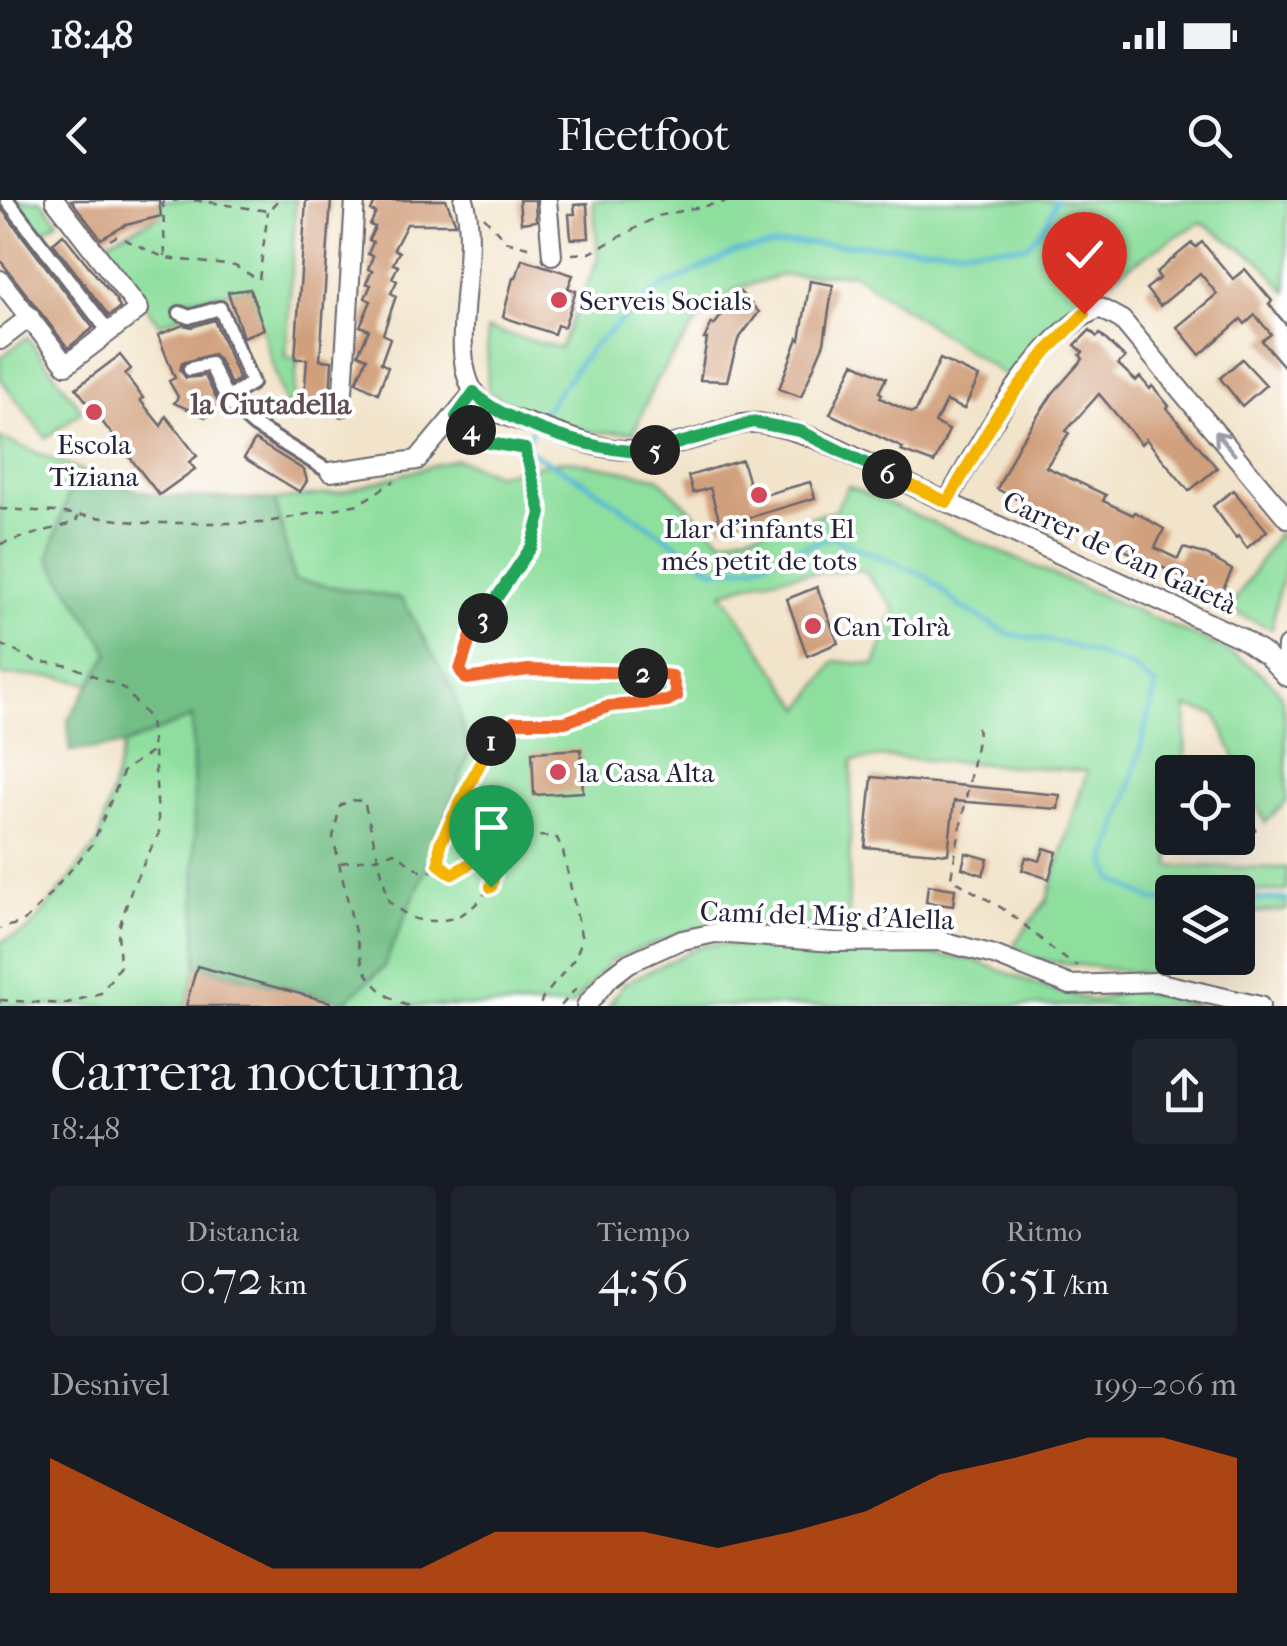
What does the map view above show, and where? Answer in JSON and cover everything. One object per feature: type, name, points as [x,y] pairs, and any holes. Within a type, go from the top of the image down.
[{"type":"street","points":[[7,200],[109,332]]},
{"type":"street","points":[[0,280],[66,365],[138,310],[55,200]]},
{"type":"street","points":[[342,407],[355,200]]},
{"type":"street","points":[[547,200],[552,254]]},
{"type":"street","points":[[190,369],[210,364],[226,398],[255,426],[330,472],[417,460],[474,392],[466,375],[463,344],[470,225],[466,206]]},
{"type":"street","points":[[180,313],[189,317],[220,308],[252,383],[226,398]]},
{"type":"street","points":[[947,502],[979,443],[1026,376],[1084,314],[1100,308],[1122,320],[1287,518]]},
{"type":"street","points":[[0,340],[30,318]]},
{"type":"street","name":"Carrer de Can Gaietà","points":[[474,392],[492,410],[597,447],[623,452],[646,452],[753,422],[800,431],[1241,638],[1267,656],[1286,676]]},
{"type":"street","points":[[1286,676],[1287,646]]},
{"type":"street","name":"Camí del Mig d'Alella","points":[[586,1006],[607,980],[629,963],[678,941],[714,933],[834,942],[941,941],[994,954],[1070,985],[1156,982],[1260,1006]]},
{"type":"path","points":[[165,258],[162,202],[179,200]]},
{"type":"path","points":[[194,200],[268,211]]},
{"type":"path","points":[[92,249],[118,236],[165,258],[235,266],[259,280],[268,211],[278,200]]},
{"type":"path","points":[[466,206],[479,212],[506,241],[552,254],[590,253],[658,216],[734,200]]},
{"type":"path","points":[[456,417],[484,442],[525,449],[541,513],[532,546],[472,633],[460,670],[466,679],[528,670],[646,673],[672,676],[677,696],[667,701],[610,706],[565,722],[514,722],[493,737],[440,844],[439,864],[452,874],[499,847],[539,834],[557,838],[564,850],[582,940],[575,958],[540,1006]]},
{"type":"path","points":[[0,510],[143,522],[262,523],[359,504],[394,481]]},
{"type":"path","points":[[0,544],[76,522],[78,515]]},
{"type":"path","points":[[0,644],[35,660],[71,666],[123,688],[150,718],[158,833],[118,930],[120,966],[100,993],[64,1004],[0,1002]]},
{"type":"path","points":[[977,727],[951,877],[972,894],[1010,913],[1078,966]]},
{"type":"path","points":[[0,928],[22,923],[45,900],[92,845],[124,770],[154,751]]},
{"type":"path","points":[[408,1006],[389,998],[373,984],[363,967],[333,837],[340,806],[350,800],[364,801],[389,902],[412,918],[436,921],[465,913],[491,887],[499,847]]},
{"type":"path","points":[[339,864],[378,859],[394,852],[421,871],[448,870]]},
{"type":"green space","points":[[12,200],[41,200],[58,221],[42,233]]},
{"type":"green space","points":[[159,200],[296,200],[286,357],[298,359],[290,423],[250,289],[179,300],[181,316],[159,324],[101,244],[160,216]]},
{"type":"green space","points":[[593,200],[1287,200],[1287,292],[1260,261],[1201,222],[1097,289],[1052,328],[1007,377],[852,273],[778,276],[736,289],[702,316],[656,380],[634,432],[593,432],[538,416],[488,390],[487,329],[560,348],[598,258]]},
{"type":"green space","points":[[27,337],[82,411],[46,438],[0,378],[0,358]]},
{"type":"green space","points":[[0,438],[115,484],[72,482],[49,557],[110,653],[91,684],[59,677],[0,675]]},
{"type":"green space","points":[[456,459],[496,474],[566,460],[657,477],[722,540],[835,511],[848,486],[1218,646],[1270,682],[1283,705],[1287,801],[1265,823],[1255,801],[1255,755],[1234,755],[1216,715],[1187,707],[1185,755],[1155,755],[1155,855],[1170,855],[1170,866],[1287,868],[1287,891],[1255,891],[1255,875],[1155,875],[1155,975],[1035,959],[1014,944],[1047,900],[1087,771],[883,757],[852,761],[848,927],[697,927],[612,960],[571,1006],[357,1006],[344,1002],[383,968],[438,841],[469,753],[294,580],[275,500],[338,493]],"holes":[[[863,570],[895,609],[875,665],[835,661],[802,709],[723,593],[775,578]]]},
{"type":"green space","points":[[72,482],[115,484],[159,496],[275,500],[294,580],[402,599],[455,694],[469,753],[438,841],[383,968],[344,1002],[197,966],[192,717],[124,745],[70,751],[68,719],[110,653],[49,558]]},
{"type":"green space","points":[[1278,533],[1287,543],[1272,629],[1229,610]]},
{"type":"green space","points":[[192,716],[197,966],[186,1006],[0,1006],[0,942],[28,931],[98,843],[124,745]]},
{"type":"green space","points":[[1255,897],[1287,901],[1287,910],[1255,913]]},
{"type":"green space","points":[[705,944],[883,949],[974,960],[1048,989],[1094,1001],[1130,989],[1204,1006],[609,1006],[623,984]]},
{"type":"building","points":[[71,200],[159,200],[161,216],[126,225],[101,239]]},
{"type":"building","points":[[306,200],[331,200],[320,360],[332,361],[329,416],[303,414],[307,359],[295,359]]},
{"type":"building","points":[[376,200],[446,200],[456,224],[407,224],[394,249],[399,252],[392,278],[397,281],[391,293],[396,296],[383,334],[390,338],[381,363],[388,367],[378,393],[356,382],[367,358],[358,354],[369,330],[360,326],[371,301],[365,298],[371,285],[366,283],[372,271],[368,269],[373,256],[368,254],[375,227],[370,225],[376,213],[371,211]]},
{"type":"building","points":[[519,200],[535,200],[536,221],[521,223]]},
{"type":"building","points":[[587,204],[589,238],[571,239],[569,214],[575,214],[574,205]]},
{"type":"building","points":[[0,207],[93,328],[68,348],[0,260]]},
{"type":"building","points":[[63,234],[116,300],[120,308],[109,316],[53,243]]},
{"type":"building","points":[[1202,242],[1233,279],[1245,269],[1272,301],[1269,304],[1287,326],[1287,370],[1262,341],[1271,334],[1255,315],[1245,324],[1241,319],[1200,355],[1177,327],[1217,294],[1200,273],[1160,306],[1146,289],[1160,278],[1156,273],[1182,251],[1192,243],[1196,247]]},
{"type":"building","points":[[522,259],[573,275],[568,288],[576,291],[564,327],[557,325],[554,334],[503,317]]},
{"type":"building","points":[[810,281],[833,285],[824,343],[801,397],[779,389],[800,340]]},
{"type":"building","points":[[250,289],[264,329],[243,337],[228,292]]},
{"type":"building","points":[[740,292],[759,312],[738,340],[727,381],[700,380],[704,339],[712,323]]},
{"type":"building","points":[[214,320],[239,379],[231,384],[213,354],[182,363],[180,370],[186,378],[205,376],[222,410],[205,417],[174,403],[178,397],[169,381],[175,378],[158,335],[183,325],[192,327]]},
{"type":"building","points":[[1090,330],[1097,337],[1100,334],[1125,358],[1118,364],[1136,381],[1140,377],[1150,389],[1155,389],[1217,468],[1189,491],[1146,439],[1141,444],[1099,394],[1066,431],[1069,433],[1046,467],[1106,495],[1103,501],[1133,515],[1135,512],[1164,529],[1155,548],[1178,559],[1183,548],[1205,554],[1232,570],[1221,594],[1078,529],[1076,532],[997,489],[1019,444],[1053,393],[1083,359],[1083,352],[1075,345]]},
{"type":"building","points":[[120,355],[131,369],[125,374],[143,398],[140,400],[161,426],[166,416],[197,456],[189,462],[195,469],[159,495],[76,388]]},
{"type":"building","points":[[940,359],[979,377],[964,409],[946,401],[935,423],[949,430],[934,463],[901,451],[903,448],[830,414],[854,363],[886,378],[880,398],[912,413],[916,411]]},
{"type":"building","points":[[1242,359],[1266,385],[1242,406],[1220,378]]},
{"type":"building","points":[[255,440],[304,470],[307,481],[300,492],[244,458]]},
{"type":"building","points":[[742,460],[753,498],[810,482],[815,498],[721,526],[710,488],[693,493],[688,476]]},
{"type":"building","points":[[1233,490],[1267,531],[1247,548],[1213,506]]},
{"type":"building","name":"Can Tolrà","points":[[817,587],[838,643],[807,656],[787,599]]},
{"type":"building","name":"la Casa Alta","points":[[581,749],[583,792],[534,795],[532,752]]},
{"type":"building","points":[[872,777],[1060,795],[1058,809],[954,801],[948,854],[865,847]]},
{"type":"building","points":[[1044,848],[1057,852],[1049,879],[1022,870],[1026,857],[1040,861]]},
{"type":"building","points":[[966,853],[988,859],[983,875],[962,868]]},
{"type":"building","points":[[928,885],[955,889],[953,906],[926,902]]},
{"type":"building","points":[[197,966],[330,1002],[330,1006],[186,1006]]},
{"type":"waterway","points":[[538,419],[590,349],[657,290],[737,251],[797,243],[1027,246],[1047,222],[1056,200]]},
{"type":"waterway","points":[[532,429],[525,449],[580,479],[714,570],[751,566],[831,537],[926,576],[961,607],[1009,634],[1071,645],[1132,667],[1156,686],[1106,862],[1114,880],[1155,900]]},
{"type":"waterway","points":[[1255,899],[1287,899]]},
{"type":"place","name":"Serveis Socials","points":[[559,300]]},
{"type":"place","name":"Escola Tiziana","points":[[94,412]]},
{"type":"place","name":"Llar d'infants El més petit de tots","points":[[759,495]]},
{"type":"place","name":"Can Tolrà","points":[[813,626]]},
{"type":"place","name":"la Casa Alta","points":[[558,772]]},
{"type":"district","name":"la Ciutadella","points":[[271,404]]},
{"type":"route","points":[[491,887],[499,847],[452,874],[439,864],[440,844],[493,737],[514,722],[565,722],[610,706],[667,701],[677,696],[672,676],[646,673],[528,670],[466,679],[460,670],[472,633],[532,546],[541,513],[525,449],[484,442],[456,417],[474,392],[492,410],[597,447],[623,452],[646,452],[753,422],[800,431],[947,502],[998,414],[1056,341],[1084,314]]}]
